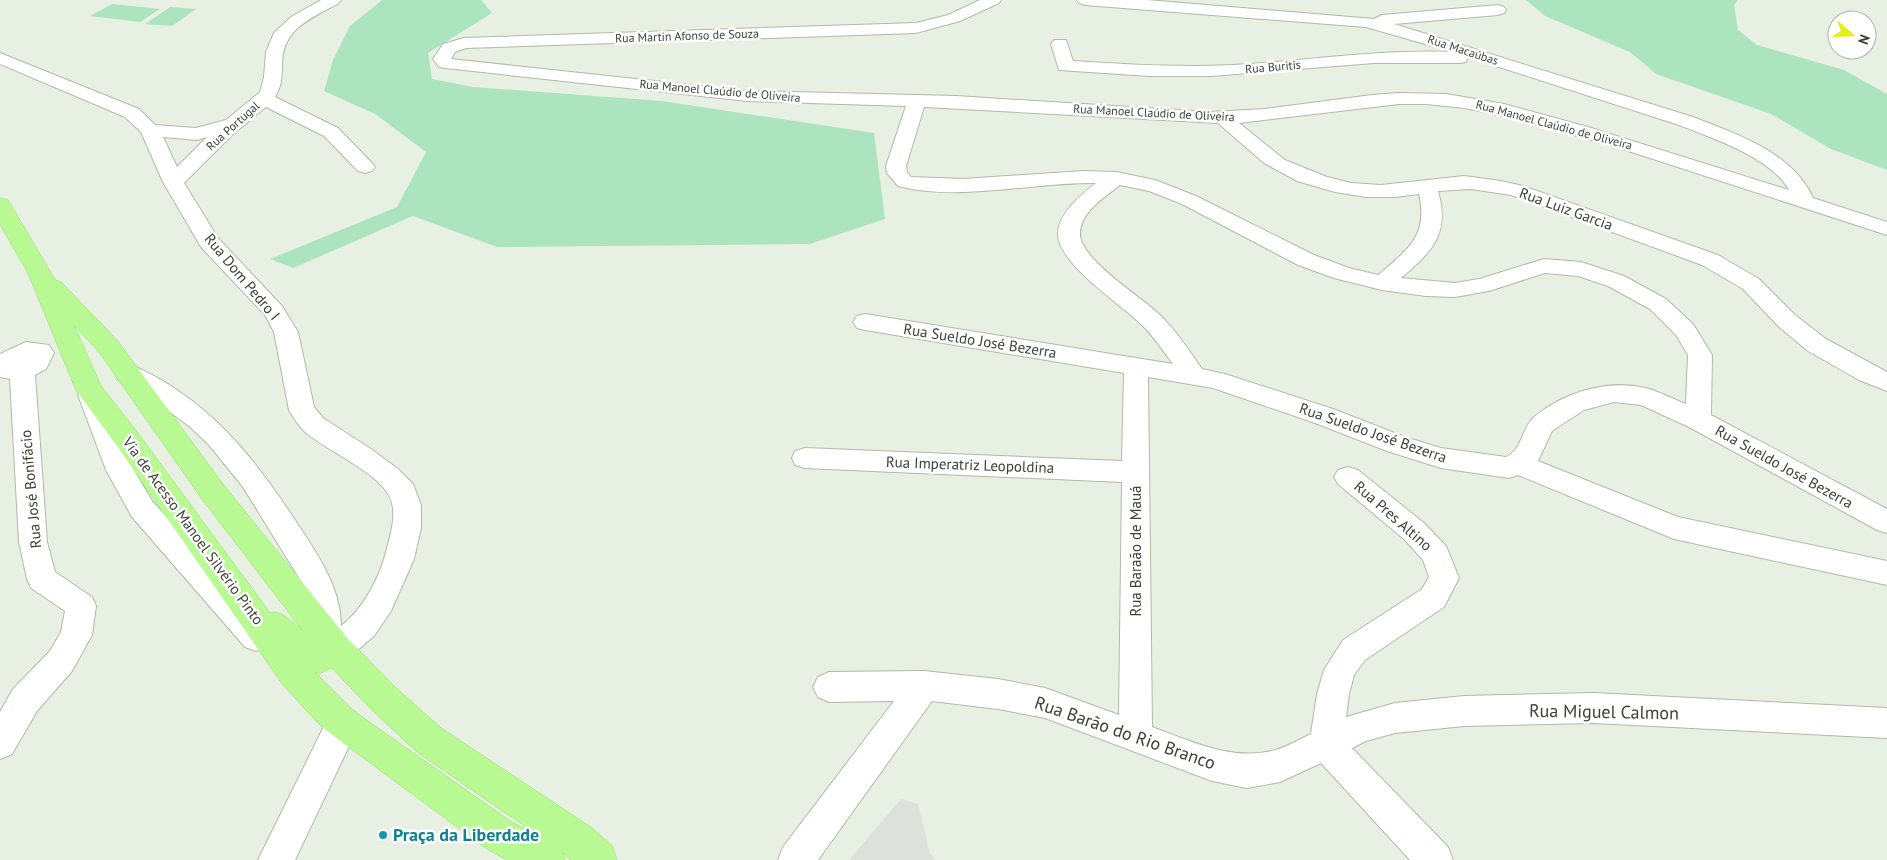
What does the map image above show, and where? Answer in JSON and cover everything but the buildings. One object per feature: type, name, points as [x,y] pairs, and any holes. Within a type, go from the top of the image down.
[{"type":"main road","name":"Via de Acesso Manoel Silvério Pinto","points":[[0,205],[40,273],[89,390],[295,674],[332,714],[343,723],[500,836],[546,860]]},
{"type":"main road","name":"Via de Acesso Manoel Silvério Pinto","points":[[40,273],[108,346],[212,491],[331,643],[383,698],[429,740],[579,841],[598,860]]},
{"type":"main road","points":[[72,349],[85,340],[108,346]]},
{"type":"main road","points":[[238,593],[308,656],[320,658],[331,643]]},
{"type":"street","name":"Rua Portugal","points":[[173,182],[233,124],[264,99],[270,90],[279,37],[300,18],[333,0]]},
{"type":"street","name":"Rua Martin Afonso de Souza","points":[[444,52],[449,48],[464,43],[892,29],[932,25],[954,18],[993,0]]},
{"type":"street","name":"Rua Macaúbas","points":[[1085,0],[1367,22],[1416,35],[1717,132],[1782,169],[1796,184],[1804,202]]},
{"type":"street","points":[[1367,22],[1498,10]]},
{"type":"street","name":"Rua Buritis","points":[[1060,44],[1065,66],[1165,71],[1235,70],[1429,57],[1503,62]]},
{"type":"street","name":"Rua Manoel Claúdio de Oliveira","points":[[444,52],[442,59],[445,63],[747,96],[916,101],[1223,118],[1384,98],[1461,100],[1488,105],[1616,141],[1887,230]]},
{"type":"street","name":"Rua Dom Pedro I","points":[[0,58],[132,113],[150,130],[173,182],[209,242],[274,312],[286,332],[302,410],[314,425],[362,456],[388,476],[403,492],[407,505],[407,528],[399,559],[380,602],[363,627],[331,643]]},
{"type":"street","points":[[264,99],[302,116],[331,132],[365,167]]},
{"type":"street","points":[[916,101],[896,166],[897,173],[905,182],[963,185],[1083,177],[1116,178],[1155,186],[1189,200],[1306,260],[1342,273],[1382,283],[1455,290],[1481,286],[1544,266],[1581,269],[1616,281],[1658,304],[1685,330],[1700,355],[1698,420]]},
{"type":"street","name":"Rua Luiz Garcia","points":[[1223,118],[1249,143],[1280,164],[1320,182],[1364,190],[1393,191],[1458,183],[1488,184],[1516,190],[1710,260],[1751,284],[1787,321],[1817,345],[1868,374],[1887,382]]},
{"type":"street","points":[[150,130],[197,134],[233,124]]},
{"type":"street","points":[[1116,178],[1088,201],[1073,218],[1069,235],[1084,262],[1156,325],[1168,338],[1193,375]]},
{"type":"street","points":[[1382,283],[1416,252],[1428,235],[1433,215],[1427,186]]},
{"type":"street","name":"Rua Sueldo José Bezerra","points":[[865,322],[1193,375],[1251,390],[1441,458],[1509,468],[1525,460],[1542,425],[1576,403],[1614,393],[1645,397],[1698,420],[1887,522]]},
{"type":"street","points":[[17,359],[72,349]]},
{"type":"street","name":"Rua José Bonifácio","points":[[0,743],[25,700],[61,661],[76,635],[81,606],[42,579],[33,542],[17,359]]},
{"type":"street","name":"Rua Baraão de Mauá","points":[[1135,736],[1136,366]]},
{"type":"street","points":[[126,373],[154,386],[197,418],[231,450],[261,488],[295,544],[319,590],[326,613],[331,643]]},
{"type":"street","name":"Via de Acesso Manoel Silvério Pinto","points":[[89,390],[120,470],[142,509],[249,630],[295,674]]},
{"type":"street","name":"Rua Imperatriz Leopoldina","points":[[804,458],[1136,472]]},
{"type":"street","points":[[1518,464],[1674,528],[1887,573]]},
{"type":"street","name":"Rua Pres Altino","points":[[1326,744],[1333,694],[1340,670],[1354,650],[1433,598],[1444,578],[1436,554],[1414,531],[1348,477]]},
{"type":"street","points":[[796,860],[924,686]]},
{"type":"street","name":"Rua Barão do Rio Branco","points":[[829,687],[924,686],[998,694],[1045,703],[1212,765],[1247,772],[1280,766],[1326,744]]},
{"type":"street","name":"Rua Miguel Calmon","points":[[1326,744],[1360,727],[1395,718],[1464,710],[1594,708],[1887,723]]},
{"type":"street","points":[[276,860],[343,723]]},
{"type":"street","points":[[1326,744],[1435,860]]},
{"type":"green space","points":[[382,0],[481,0],[492,13],[428,53],[432,79],[473,87],[662,101],[874,133],[885,219],[810,244],[497,247],[413,216],[293,268],[270,259],[397,207],[426,152],[375,114],[324,91],[333,60],[350,26]]},
{"type":"green space","points":[[1526,0],[1738,0],[1734,5],[1738,30],[1757,45],[1844,70],[1887,94],[1887,170],[1831,149],[1771,114],[1656,74],[1630,52],[1545,16]]},
{"type":"green space","points":[[112,4],[160,9],[140,22],[90,16]]},
{"type":"green space","points":[[170,7],[196,9],[172,26],[145,24]]},
{"type":"shaded area","points":[[901,799],[918,804],[930,854],[936,860],[849,860]]},
{"type":"place","name":"Praça da Liberdade","points":[[383,835]]}]
